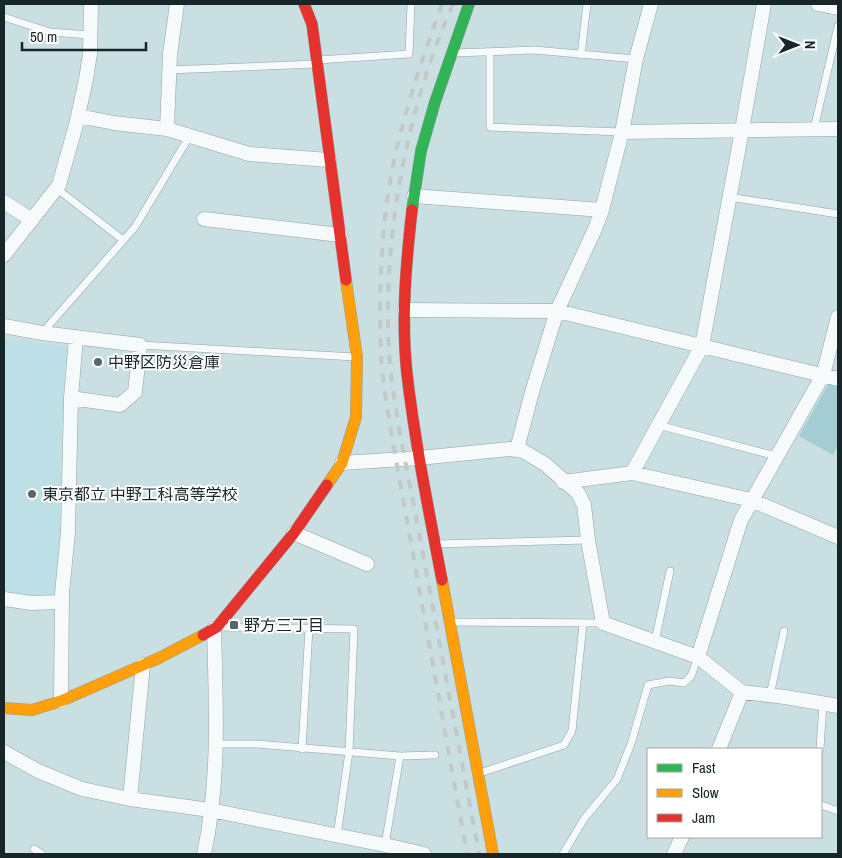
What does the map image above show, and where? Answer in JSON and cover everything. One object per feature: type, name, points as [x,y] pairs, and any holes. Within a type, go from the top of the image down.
[{"type":"street","points":[[4,255],[60,185],[78,116],[90,54],[91,4]]},
{"type":"street","points":[[167,129],[169,70],[177,4]]},
{"type":"street","points":[[4,708],[32,710],[61,701],[143,665],[216,628],[294,533],[342,463],[356,417],[358,357],[329,160],[312,24],[304,4]]},
{"type":"street","points":[[469,4],[435,102],[424,143],[414,196],[406,264],[405,310],[407,372],[419,458],[493,854]]},
{"type":"street","points":[[516,450],[557,312],[602,210],[622,132],[636,59],[651,4]]},
{"type":"street","points":[[632,473],[702,346],[764,4]]},
{"type":"street","points":[[818,4],[838,8]]},
{"type":"street","points":[[78,116],[114,123],[167,129],[249,154],[329,160]]},
{"type":"street","points":[[622,132],[838,128]]},
{"type":"street","points":[[414,196],[602,210]]},
{"type":"street","points":[[4,202],[32,220]]},
{"type":"street","points":[[204,219],[340,235]]},
{"type":"street","points":[[405,310],[557,312],[838,379]]},
{"type":"street","points":[[698,657],[741,520],[823,375],[838,317]]},
{"type":"street","points":[[4,326],[42,333],[140,345],[135,392],[120,405],[71,398]]},
{"type":"street","points":[[61,701],[62,602],[68,532],[71,398],[76,337]]},
{"type":"street","points":[[342,463],[523,451],[545,464],[563,482],[578,493],[584,505],[588,540],[604,623],[698,657],[742,692],[838,706]]},
{"type":"street","points":[[563,482],[632,473],[751,500],[838,537]]},
{"type":"street","points":[[294,533],[367,564]]},
{"type":"street","points":[[4,599],[32,603],[62,602]]},
{"type":"street","points":[[204,854],[217,744],[216,628]]},
{"type":"street","points":[[130,799],[143,665]]},
{"type":"street","points":[[719,748],[742,692]]},
{"type":"street","points":[[4,752],[38,771],[82,788],[130,799],[210,810],[424,854]]},
{"type":"street","points":[[674,854],[682,838]]},
{"type":"lane","points":[[169,70],[316,62],[410,54],[410,4]]},
{"type":"lane","points":[[582,55],[588,4]]},
{"type":"lane","points":[[4,17],[50,32],[90,36]]},
{"type":"lane","points":[[814,129],[838,26]]},
{"type":"lane","points":[[453,53],[534,50],[636,59]]},
{"type":"lane","points":[[490,52],[490,127],[622,132]]},
{"type":"lane","points":[[42,333],[135,227],[189,137]]},
{"type":"lane","points":[[56,188],[123,240]]},
{"type":"lane","points":[[729,197],[838,214]]},
{"type":"lane","points":[[140,345],[358,357]]},
{"type":"lane","points":[[658,424],[776,456]]},
{"type":"lane","points":[[436,544],[588,540]]},
{"type":"lane","points":[[655,641],[670,571]]},
{"type":"lane","points":[[450,622],[604,623]]},
{"type":"lane","points":[[479,773],[564,745],[572,731],[583,624]]},
{"type":"lane","points":[[216,628],[354,629],[349,752],[336,836]]},
{"type":"lane","points":[[302,749],[309,628]]},
{"type":"lane","points":[[770,695],[784,631]]},
{"type":"lane","points":[[563,854],[584,819],[617,779],[631,744],[648,685],[669,681],[684,683],[691,676],[698,657]]},
{"type":"lane","points":[[820,748],[823,704]]},
{"type":"lane","points":[[217,744],[257,744],[400,756],[435,755]]},
{"type":"lane","points":[[385,845],[400,756]]},
{"type":"lane","points":[[822,805],[838,811]]},
{"type":"lane","points":[[34,849],[42,854]]},
{"type":"shaded area","name":"東京都立 中野工科高等学校","points":[[4,338],[70,347],[64,378],[60,545],[55,596],[39,597],[4,592]]},
{"type":"shaded area","points":[[831,379],[838,381],[838,445],[833,455],[799,436]]},
{"type":"railway","points":[[442,4],[410,99],[389,185],[381,270],[380,326],[385,394],[391,434],[467,854]]},
{"type":"railway","points":[[453,4],[424,80],[404,162],[396,203],[391,245],[388,326],[389,352],[399,430],[479,854]]},
{"type":"traffic: fast","points":[[412,210],[421,151],[435,102],[469,4]]},
{"type":"traffic: slow","points":[[327,485],[342,463],[356,417],[357,357],[346,280]]},
{"type":"traffic: slow","points":[[442,580],[493,854]]},
{"type":"traffic: slow","points":[[4,708],[32,710],[61,701],[159,658],[203,635]]},
{"type":"traffic: jam","points":[[304,4],[312,24],[346,280]]},
{"type":"traffic: jam","points":[[412,210],[405,292],[405,353],[418,452],[442,580]]},
{"type":"traffic: jam","points":[[203,635],[217,627],[294,533],[327,485]]},
{"type":"place","name":"中野区防災倉庫","points":[[98,362]]},
{"type":"place","name":"東京都立 中野工科高等学校","points":[[32,494]]},
{"type":"place","name":"野方三丁目","points":[[234,625]]}]
